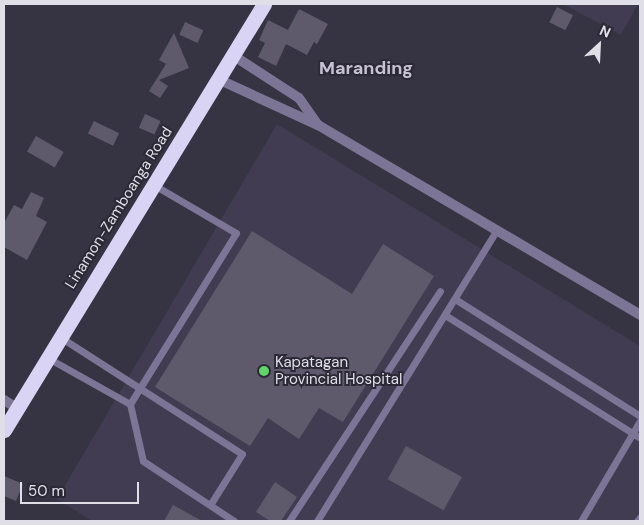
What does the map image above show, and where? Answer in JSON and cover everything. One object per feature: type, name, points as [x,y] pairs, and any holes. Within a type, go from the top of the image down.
[{"type":"highway","name":"Linamon-Zamboanga Road","points":[[4,430],[220,80],[264,4]]},
{"type":"street","points":[[234,56],[299,98],[318,125]]},
{"type":"street","points":[[220,80],[318,125],[640,315]]},
{"type":"street","points":[[4,400],[17,408]]},
{"type":"lane","points":[[154,185],[236,233],[130,404],[143,461],[234,521]]},
{"type":"lane","points":[[317,521],[498,230]]},
{"type":"lane","points":[[289,521],[440,291]]},
{"type":"lane","points":[[455,299],[640,416]]},
{"type":"lane","points":[[445,315],[640,438]]},
{"type":"lane","points":[[60,337],[242,454],[210,505]]},
{"type":"lane","points":[[48,358],[130,404]]},
{"type":"lane","points":[[581,521],[640,421]]},
{"type":"lane","points":[[637,521],[640,517]]},
{"type":"shaded area","points":[[563,4],[638,4],[621,35]]},
{"type":"shaded area","points":[[277,124],[640,346],[640,521],[92,521],[57,499]]},
{"type":"building","points":[[557,7],[573,15],[565,30],[549,22]]},
{"type":"building","points":[[299,9],[328,24],[317,44],[314,42],[307,55],[286,44],[276,66],[258,57],[265,43],[259,40],[268,20],[288,30]]},
{"type":"building","points":[[185,22],[203,30],[198,43],[179,35]]},
{"type":"building","points":[[174,33],[189,68],[159,80],[168,86],[160,98],[149,91],[166,64],[159,60]]},
{"type":"building","points":[[145,114],[161,121],[154,135],[139,128]]},
{"type":"building","points":[[94,121],[119,133],[113,146],[88,134]]},
{"type":"building","points":[[36,136],[64,152],[55,168],[27,152]]},
{"type":"building","points":[[31,192],[44,198],[36,216],[47,222],[27,260],[4,247],[4,223],[14,205],[22,209]]},
{"type":"building","points":[[252,231],[352,294],[383,244],[434,276],[343,422],[319,408],[299,439],[268,418],[250,446],[155,387]]},
{"type":"building","points":[[406,446],[462,477],[444,510],[388,479]]},
{"type":"building","points":[[4,476],[23,484],[16,501],[4,496]]},
{"type":"building","points":[[275,482],[297,497],[281,521],[270,521],[256,512]]},
{"type":"building","points":[[173,505],[202,521],[164,521]]},
{"type":"place","name":"Kapatagan Provincial Hospital","points":[[264,371]]},
{"type":"district","name":"Maranding","points":[[366,68]]}]
